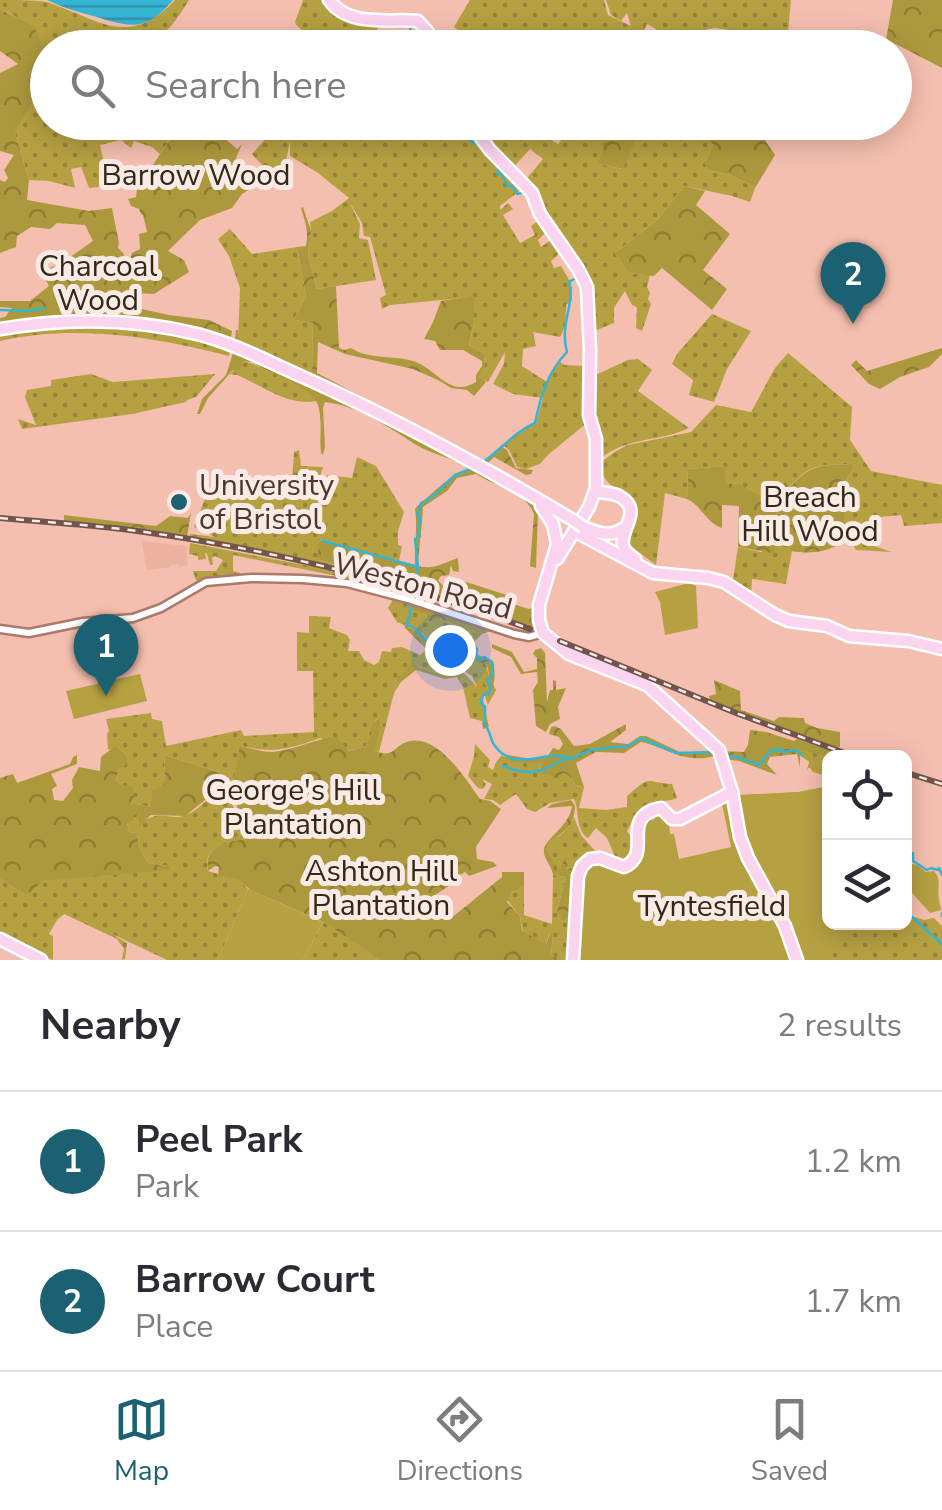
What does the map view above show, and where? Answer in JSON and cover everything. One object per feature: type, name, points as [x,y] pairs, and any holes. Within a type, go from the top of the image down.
[{"type":"main road","points":[[329,0],[338,10],[360,18],[420,22],[426,30]]},
{"type":"main road","points":[[484,140],[532,193],[540,214],[586,284],[589,415],[596,440],[599,493],[569,536],[548,578],[539,605],[543,634],[574,657],[647,685],[720,752],[740,836],[798,960]]},
{"type":"main road","points":[[0,331],[105,326],[154,330],[225,344],[322,386],[508,482],[545,510],[569,536],[642,568],[720,581],[789,621],[827,626],[849,636],[908,641],[942,649]]},
{"type":"main road","points":[[508,482],[569,536],[636,560],[660,574]]},
{"type":"main road","points":[[599,493],[618,496],[630,510],[622,543],[636,560]]},
{"type":"main road","points":[[569,536],[612,534],[630,521]]},
{"type":"main road","points":[[573,960],[578,876],[585,862],[600,858],[624,867],[631,864],[639,851],[636,828],[647,812],[661,808],[672,819],[680,819],[732,792]]},
{"type":"main road","points":[[0,939],[40,960]]},
{"type":"street","name":"Weston Road","points":[[0,629],[29,633],[83,622],[132,618],[161,608],[206,582],[251,578],[347,584],[408,599],[514,634],[543,634]]},
{"type":"shaded area","points":[[142,541],[186,546],[188,564],[148,570]]},
{"type":"green space","points":[[0,0],[47,2],[99,22],[128,27],[143,24],[175,0],[189,0],[167,30],[32,30],[0,9]]},
{"type":"green space","points":[[303,0],[328,0],[379,25],[377,30],[302,30],[295,22]]},
{"type":"green space","points":[[470,0],[604,0],[608,15],[631,26],[627,13],[621,21],[611,15],[606,0],[791,0],[788,30],[656,30],[647,24],[644,30],[454,27]]},
{"type":"green space","points":[[893,0],[942,0],[942,68],[912,52],[912,30],[888,30]]},
{"type":"green space","points":[[0,9],[34,26],[36,30],[30,30],[30,107],[15,133],[29,180],[27,200],[89,211],[112,208],[118,248],[126,259],[140,249],[139,234],[147,232],[143,215],[128,199],[136,197],[137,189],[169,140],[227,140],[237,149],[242,144],[236,158],[252,175],[262,177],[260,182],[242,194],[232,208],[200,220],[168,251],[184,260],[189,272],[154,294],[135,293],[137,308],[209,320],[232,331],[230,343],[216,334],[135,320],[56,317],[0,325],[0,318],[12,308],[0,307],[0,301],[30,301],[49,286],[44,277],[49,269],[62,266],[93,241],[85,225],[57,223],[50,229],[31,227],[17,236],[16,247],[0,253],[0,180],[5,182],[8,178],[4,170],[14,155],[0,151],[0,73],[18,64],[0,51]]},
{"type":"green space","points":[[30,107],[30,140],[121,140],[100,145],[106,171],[112,174],[109,186],[89,188],[81,167],[71,169],[75,188],[29,180],[15,133]]},
{"type":"green space","points":[[121,140],[169,140],[160,154],[134,141],[131,148]]},
{"type":"green space","points":[[264,140],[481,140],[522,189],[500,206],[500,210],[508,203],[513,209],[503,215],[520,243],[535,235],[531,226],[538,221],[546,232],[538,240],[541,247],[555,237],[563,250],[551,261],[554,268],[561,266],[571,283],[572,300],[566,305],[560,337],[533,332],[536,346],[523,349],[522,366],[547,382],[559,361],[564,365],[587,366],[588,422],[540,464],[526,469],[517,467],[504,446],[521,430],[536,423],[543,398],[513,394],[493,384],[504,364],[505,352],[488,382],[477,378],[484,368],[485,356],[469,347],[474,297],[382,309],[380,298],[386,295],[370,237],[364,236],[362,223],[350,203],[360,224],[359,238],[368,240],[376,280],[317,289],[308,255],[310,222],[349,198],[290,156],[290,141],[280,185],[252,154]]},
{"type":"green space","points":[[551,140],[558,144],[561,140],[607,140],[599,164],[622,169],[635,140],[710,140],[713,145],[705,162],[707,170],[731,175],[755,188],[750,202],[684,186],[658,219],[615,253],[628,273],[650,275],[647,287],[651,304],[642,331],[636,328],[637,307],[625,291],[614,308],[614,323],[589,330],[589,293],[524,182],[543,159],[530,149],[511,170],[485,142]]},
{"type":"green space","points":[[606,140],[636,140],[623,169],[598,164]]},
{"type":"green space","points":[[710,140],[765,140],[775,155],[755,188],[731,175],[707,170],[705,162],[713,145]]},
{"type":"green space","points":[[684,186],[705,191],[696,205],[730,234],[703,270],[727,289],[712,310],[662,268],[654,276],[628,273],[615,253],[658,219]]},
{"type":"green space","points":[[303,207],[311,231],[308,255],[317,289],[336,286],[339,348],[413,361],[451,385],[467,386],[476,382],[482,361],[463,350],[440,350],[435,341],[424,339],[441,301],[474,296],[469,346],[485,355],[484,368],[478,377],[486,382],[474,396],[413,369],[345,354],[318,342],[317,373],[484,461],[501,446],[516,468],[533,470],[531,474],[526,475],[494,457],[488,463],[577,517],[584,505],[578,521],[496,474],[234,345],[238,330],[239,341],[251,349],[312,372],[313,323],[294,320],[306,296],[297,247],[306,246],[307,241]]},
{"type":"green space","points":[[230,229],[252,254],[297,247],[306,296],[294,320],[313,323],[312,373],[238,341],[240,288],[229,256],[218,239]]},
{"type":"green space","points":[[712,314],[751,331],[727,369],[714,402],[689,395],[693,380],[672,364]]},
{"type":"green space","points":[[84,326],[194,339],[230,349],[229,356],[172,343],[87,333],[0,341],[0,335]]},
{"type":"green space","points":[[942,348],[942,354],[929,367],[880,389],[869,384],[851,365],[856,360],[867,371]]},
{"type":"green space","points":[[234,350],[422,438],[535,503],[549,524],[538,511],[536,568],[530,566],[534,514],[530,506],[476,474],[457,478],[447,491],[423,507],[418,566],[434,567],[458,558],[459,572],[453,571],[451,565],[449,575],[438,580],[444,587],[449,588],[452,580],[463,581],[510,596],[510,603],[529,609],[536,598],[539,631],[416,590],[416,586],[320,560],[319,540],[415,565],[415,509],[450,478],[469,469],[418,446],[362,413],[325,402],[323,455],[321,423],[314,398],[252,362],[243,361],[240,370],[233,370],[197,414],[202,399],[226,375]]},
{"type":"green space","points":[[788,353],[852,407],[850,440],[871,471],[942,485],[942,523],[904,526],[901,515],[869,518],[868,544],[892,552],[856,550],[851,542],[841,543],[844,483],[853,469],[851,464],[812,469],[783,495],[758,494],[740,484],[725,483],[725,466],[688,469],[687,499],[665,493],[656,565],[628,544],[635,510],[627,497],[605,479],[600,463],[628,445],[691,432],[716,405],[751,412],[775,368]]},
{"type":"green space","points":[[638,359],[652,370],[638,391],[689,428],[620,447],[600,459],[591,421],[591,377]]},
{"type":"green space","points":[[243,361],[298,386],[316,401],[285,398],[230,374]]},
{"type":"green space","points":[[91,374],[113,382],[215,374],[196,397],[186,402],[132,414],[22,429],[18,419],[36,425],[25,397],[27,390],[51,386],[51,380]]},
{"type":"green space","points":[[299,450],[301,466],[323,467],[320,477],[327,500],[327,475],[352,478],[357,457],[376,466],[404,512],[398,531],[398,545],[402,546],[399,561],[319,540],[320,560],[412,585],[411,589],[307,561],[190,538],[190,534],[215,537],[194,527],[209,488],[240,488],[291,496],[294,452]]},
{"type":"green space","name":"Breach Hill Wood","points":[[852,464],[844,483],[841,543],[823,551],[791,551],[792,545],[777,544],[773,553],[738,547],[739,506],[722,505],[722,528],[687,499],[688,469],[726,466],[725,483],[740,484],[758,494],[783,495],[812,469]]},
{"type":"green space","points":[[191,512],[187,537],[64,521],[64,515],[156,526],[170,516],[188,518]]},
{"type":"green space","points":[[190,543],[314,567],[410,592],[407,597],[337,576],[233,555],[233,571],[240,575],[197,583],[193,571],[216,571],[223,560],[215,556],[210,565],[205,553],[206,559],[198,560],[198,556],[189,554]]},
{"type":"green space","points":[[776,544],[793,545],[786,584],[752,579],[751,596],[733,580],[738,547],[761,552]]},
{"type":"green space","points":[[689,583],[696,586],[698,628],[665,635],[655,592]]},
{"type":"green space","points":[[394,598],[427,615],[426,622],[439,619],[476,632],[474,641],[440,653],[421,632],[397,622],[388,608]]},
{"type":"green space","points":[[408,602],[495,630],[474,642],[478,655],[493,661],[493,689],[489,697],[484,693],[488,689],[484,679],[489,675],[487,664],[475,662],[469,650],[446,661],[465,674],[459,681],[457,677],[445,679],[416,670],[397,682],[397,676],[412,661],[418,667],[446,676],[450,672],[405,628],[409,615],[413,617],[408,627],[415,630],[423,626],[421,634],[440,653],[473,642],[476,632],[440,619],[425,622],[427,615],[408,608]]},
{"type":"green space","points":[[309,616],[331,617],[329,628],[350,640],[348,651],[359,651],[364,660],[374,665],[382,651],[402,647],[420,655],[427,649],[449,673],[446,676],[410,664],[396,681],[401,682],[394,693],[379,752],[374,751],[381,722],[377,719],[366,746],[347,751],[321,738],[282,749],[241,746],[232,788],[219,772],[165,755],[164,787],[151,807],[132,806],[116,782],[119,768],[128,757],[118,747],[108,750],[106,719],[151,713],[152,719],[162,721],[166,746],[241,730],[244,736],[314,732],[313,671],[297,671],[297,632],[309,633]]},
{"type":"green space","points":[[492,644],[512,652],[524,672],[537,669],[535,650],[541,648],[545,653],[547,702],[553,680],[556,690],[566,688],[558,707],[560,719],[550,724],[546,732],[536,726],[533,690],[538,682],[537,672],[521,674],[511,657],[492,648]]},
{"type":"green space","points":[[469,650],[486,664],[489,676],[485,695],[490,696],[492,682],[496,690],[488,705],[482,695],[489,727],[483,729],[482,721],[470,718],[459,681],[465,674],[477,687],[472,676],[447,660]]},
{"type":"green space","points":[[140,674],[147,701],[74,719],[66,691]]},
{"type":"green space","points":[[714,680],[740,691],[741,710],[774,721],[779,717],[804,718],[805,723],[817,728],[840,732],[840,747],[710,700],[709,696],[716,694]]},
{"type":"green space","name":"George's Hill Plantation","points":[[378,719],[381,722],[375,751],[390,752],[410,741],[431,745],[451,761],[480,799],[501,809],[476,847],[477,859],[497,866],[469,876],[465,872],[435,895],[450,919],[502,877],[502,872],[524,872],[524,886],[512,892],[507,902],[520,916],[522,931],[546,944],[550,933],[553,936],[551,953],[559,960],[380,960],[326,923],[252,891],[238,880],[218,875],[219,867],[208,871],[213,850],[246,839],[232,788],[240,746],[273,752],[337,737],[348,751],[366,746],[372,724]]},
{"type":"green space","points":[[626,724],[626,730],[610,742],[628,744],[646,736],[684,754],[718,751],[716,756],[694,758],[641,742],[624,753],[596,752],[576,763],[584,787],[563,773],[558,779],[544,775],[539,770],[543,763],[512,762],[502,754],[547,757],[553,748],[559,750],[563,744],[559,737],[549,734],[555,726],[574,746],[590,744]]},
{"type":"green space","points":[[750,730],[828,750],[822,750],[822,755],[798,749],[811,759],[807,770],[810,759],[803,753],[800,768],[797,754],[770,757],[767,764],[777,775],[723,759],[721,751],[744,752]]},
{"type":"green space","points":[[755,734],[777,739],[787,748],[822,753],[822,775],[813,772],[811,763],[784,748],[772,750],[760,763],[744,756]]},
{"type":"green space","points":[[475,744],[490,760],[488,767],[493,770],[502,755],[544,763],[539,769],[568,775],[576,785],[584,787],[579,808],[627,807],[627,796],[648,781],[672,784],[677,798],[649,803],[637,813],[627,831],[637,846],[624,866],[596,828],[588,838],[584,835],[574,799],[550,803],[535,812],[527,809],[516,794],[500,805],[484,799],[492,784],[482,779],[486,784],[483,789],[478,788],[468,776]]},
{"type":"green space","points":[[114,747],[128,757],[126,765],[119,768],[116,781],[133,787],[132,805],[151,807],[152,790],[164,786],[165,755],[219,772],[230,791],[214,793],[185,816],[151,815],[139,826],[134,813],[133,820],[127,823],[129,832],[136,833],[148,863],[168,866],[169,870],[42,881],[27,896],[0,879],[0,778],[13,774],[17,783],[70,764],[77,755],[77,764],[51,774],[57,786],[52,789],[54,800],[63,801],[73,788],[72,780],[79,767],[100,771],[101,757]]},
{"type":"green space","points":[[822,787],[822,930],[912,930],[912,916],[934,918],[942,926],[942,960],[799,960],[740,795]]},
{"type":"green space","points":[[822,787],[822,930],[857,930],[828,954],[799,960],[748,855],[737,797]]},
{"type":"green space","points":[[230,791],[244,840],[212,851],[208,871],[239,880],[248,889],[218,960],[167,960],[110,933],[127,943],[122,960],[124,949],[117,939],[64,914],[49,934],[53,936],[53,960],[0,936],[0,879],[27,896],[41,881],[168,866],[148,863],[136,833],[129,832],[127,822],[134,813],[139,824],[154,816],[180,817],[215,795]]},
{"type":"green space","name":"Tyntesfield","points":[[730,798],[737,833],[785,930],[795,960],[575,960],[582,873],[593,861],[627,870],[646,818],[653,820],[661,811],[669,821],[670,834],[674,834],[679,859],[731,847],[721,799]]},
{"type":"green space","name":"Ashton Hill Plantation","points":[[571,800],[575,806],[572,821],[546,848],[558,869],[567,857],[566,869],[575,867],[570,875],[577,877],[568,960],[571,914],[563,921],[557,910],[566,877],[553,875],[544,848],[572,806],[547,808]]},
{"type":"green space","points":[[574,817],[581,835],[597,853],[565,869],[566,857],[558,870],[546,848]]},
{"type":"green space","points":[[912,864],[926,872],[934,871],[939,881],[941,910],[930,913],[912,893]]},
{"type":"green space","points":[[553,875],[566,877],[557,910],[571,911],[568,960],[559,960],[551,953],[553,936],[549,934],[546,944],[523,933],[520,916],[507,900],[514,890],[524,886],[524,915],[552,924]]},
{"type":"green space","points":[[248,889],[323,922],[303,960],[218,960]]},
{"type":"green space","points":[[323,922],[330,925],[380,960],[303,960]]},
{"type":"water","points":[[47,0],[173,0],[154,18],[128,24]]},
{"type":"waterway","points":[[409,25],[411,30]]},
{"type":"waterway","points":[[469,140],[482,147]]},
{"type":"waterway","points":[[500,167],[497,173],[507,185],[517,194],[526,192]]},
{"type":"waterway","points":[[482,463],[535,423],[546,385],[567,352],[569,282],[576,278]]},
{"type":"waterway","points":[[0,310],[45,308]]},
{"type":"waterway","points":[[412,597],[418,567],[415,539],[420,536],[417,515],[421,503],[455,475],[475,467]]},
{"type":"waterway","points":[[323,541],[418,567]]},
{"type":"waterway","points":[[410,603],[406,624],[416,629],[441,656],[466,641],[477,649],[475,655],[479,660],[484,657],[492,662],[493,675],[487,681],[490,693],[483,695],[481,704],[485,706],[485,725],[495,746],[512,759],[570,759],[591,750],[628,746],[641,738],[676,753],[714,752]]},
{"type":"waterway","points":[[722,752],[760,765],[770,751],[779,748],[782,752],[796,750],[802,755]]},
{"type":"waterway","points":[[503,766],[534,772],[567,759]]},
{"type":"waterway","points":[[912,853],[913,861],[927,870],[939,868],[942,875]]},
{"type":"waterway","points":[[912,917],[942,944]]},
{"type":"railway","points":[[0,518],[137,531],[287,558],[434,597],[530,629]]},
{"type":"railway","points":[[560,641],[836,750]]},
{"type":"railway","points":[[912,775],[942,784]]},
{"type":"place","name":"Barrow Court","points":[[853,324]]},
{"type":"place","name":"University of Bristol","points":[[179,502]]},
{"type":"place","name":"Peel Park","points":[[106,696]]},
{"type":"park label","name":"Barrow Wood","points":[[196,175]]},
{"type":"park label","name":"Charcoal Wood","points":[[98,283]]}]
